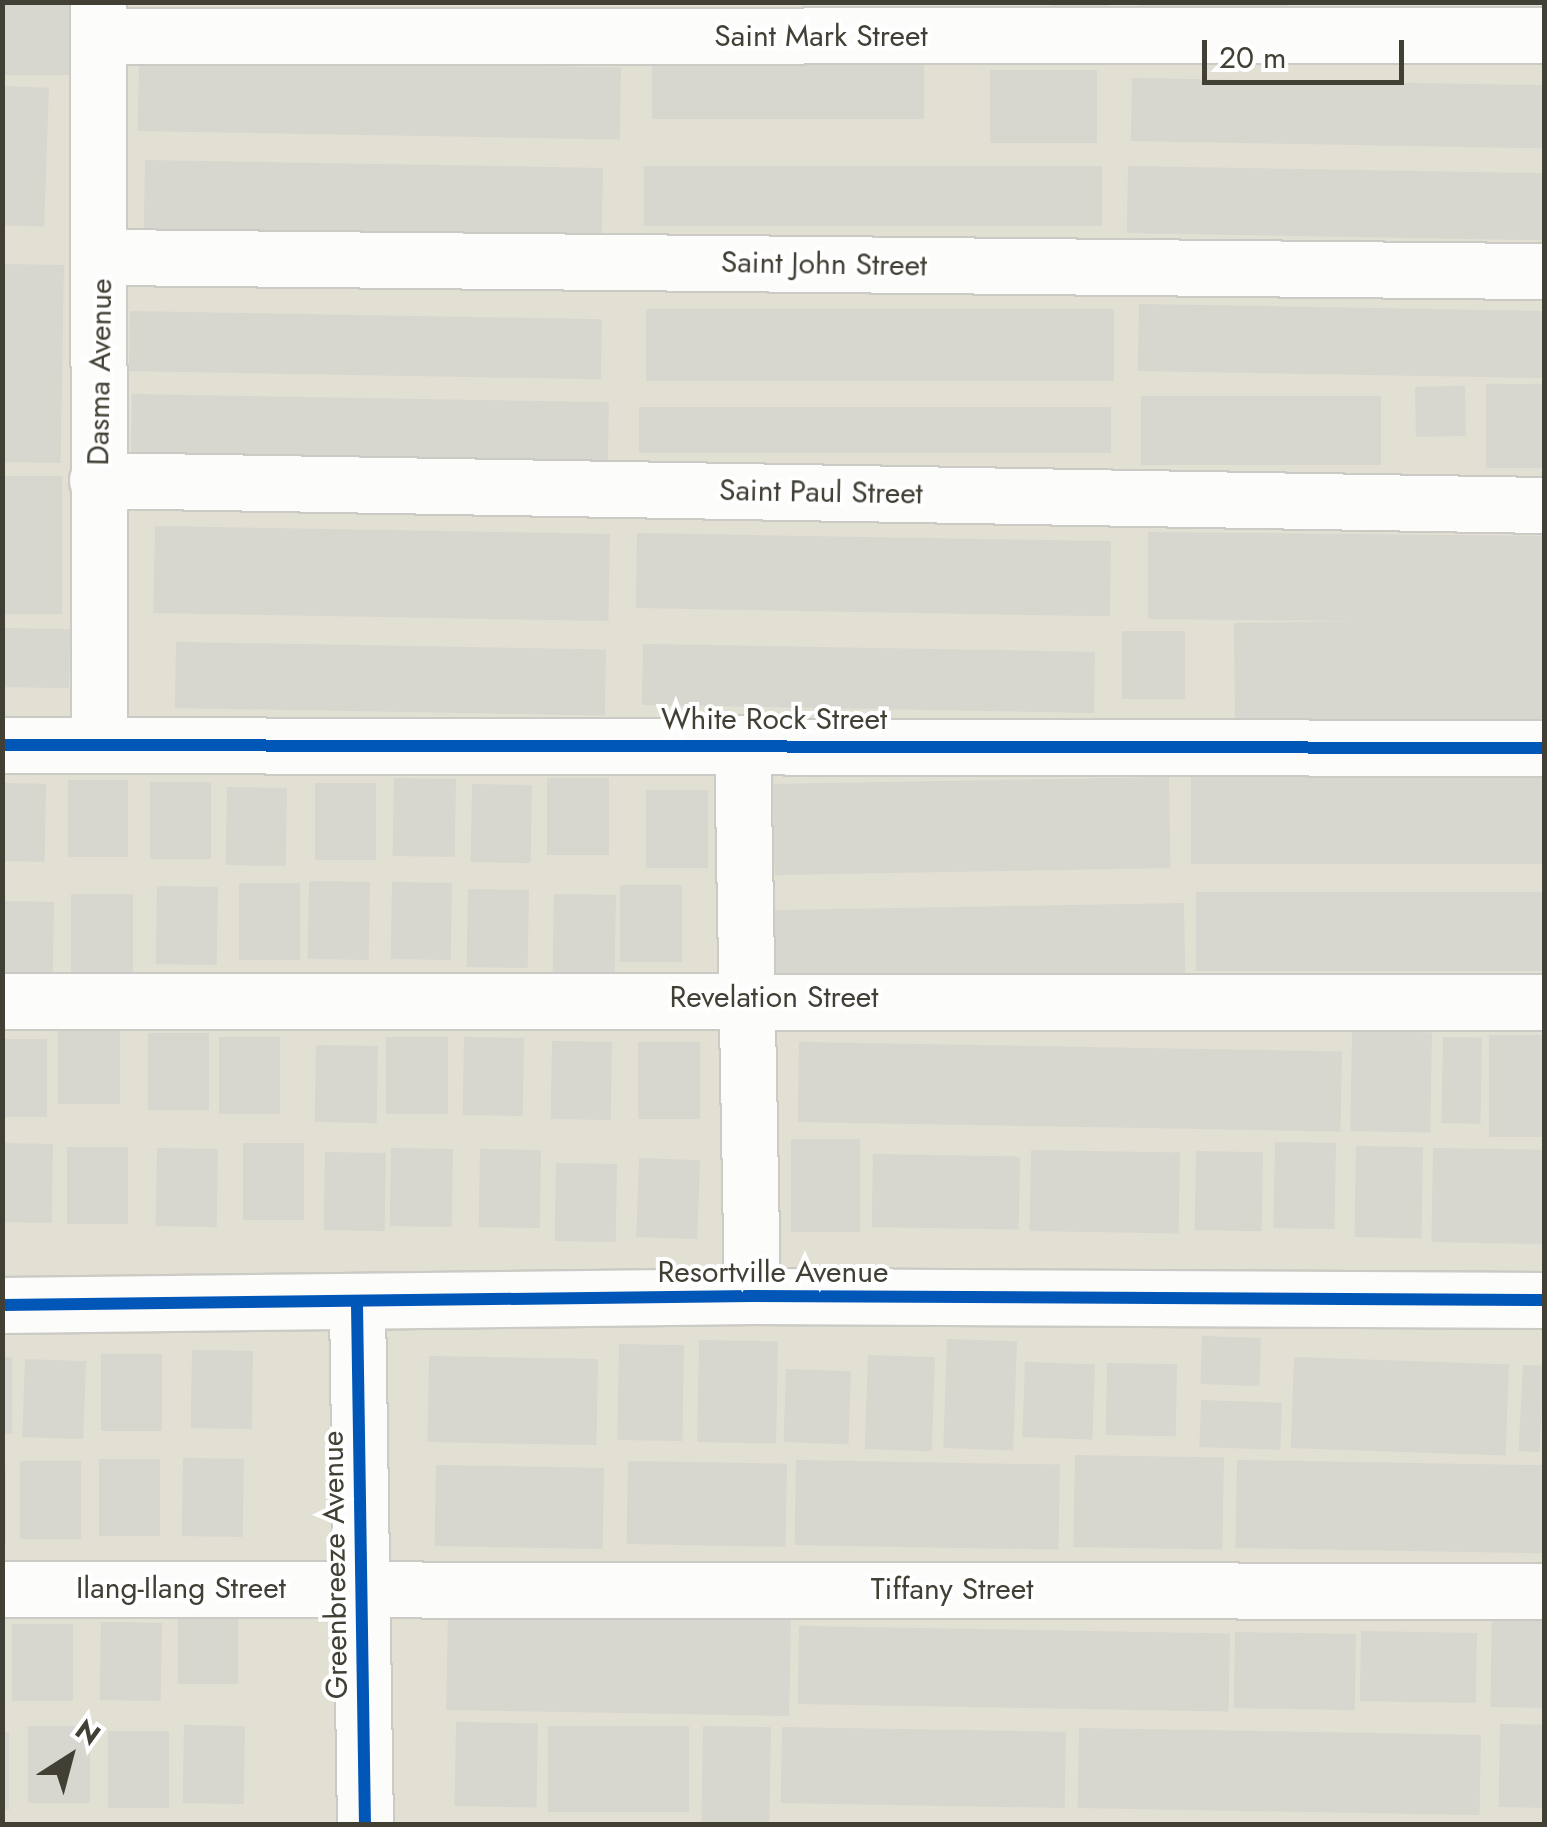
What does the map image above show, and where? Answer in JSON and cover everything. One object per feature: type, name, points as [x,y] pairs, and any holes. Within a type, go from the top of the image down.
[{"type":"street","name":"Saint Mark Street","points":[[98,19],[1544,35]]},
{"type":"street","name":"Dasma Avenue","points":[[98,19],[103,257],[97,480],[99,741]]},
{"type":"street","name":"Saint John Street","points":[[103,257],[1544,271]]},
{"type":"street","name":"Saint Paul Street","points":[[97,480],[1544,505]]},
{"type":"street","name":"White Rock Street","points":[[2,745],[99,741],[1544,748]]},
{"type":"street","points":[[742,743],[743,996],[752,1296]]},
{"type":"street","name":"Revelation Street","points":[[2,1000],[743,996],[1544,1002]]},
{"type":"street","name":"Resortville Avenue","points":[[2,1305],[357,1305],[752,1296],[1544,1300]]},
{"type":"street","name":"Greenbreeze Avenue","points":[[357,1305],[358,1587],[365,1824]]},
{"type":"street","name":"Ilang-Ilang Street","points":[[2,1588],[358,1587]]},
{"type":"street","name":"Tiffany Street","points":[[358,1587],[1544,1590]]},
{"type":"shaded area","points":[[3,3],[1544,3],[1544,1824],[3,1824]]},
{"type":"building","points":[[2,2],[76,2],[76,75],[2,75]]},
{"type":"building","points":[[1051,2],[1108,2],[1108,9],[1051,9]]},
{"type":"building","points":[[1139,2],[1287,2],[1287,14],[1139,12]]},
{"type":"building","points":[[139,59],[621,67],[620,139],[138,131]]},
{"type":"building","points":[[652,63],[924,63],[924,119],[652,119]]},
{"type":"building","points":[[990,70],[1097,70],[1097,143],[990,143]]},
{"type":"building","points":[[1132,78],[1544,85],[1543,148],[1131,141]]},
{"type":"building","points":[[2,86],[49,88],[44,227],[2,225]]},
{"type":"building","points":[[145,160],[603,168],[602,238],[144,230]]},
{"type":"building","points":[[644,166],[1102,166],[1102,226],[644,226]]},
{"type":"building","points":[[1128,166],[1544,173],[1543,240],[1127,233]]},
{"type":"building","points":[[2,264],[64,265],[61,463],[2,462]]},
{"type":"building","points":[[1139,304],[1544,311],[1543,378],[1138,371]]},
{"type":"building","points":[[646,309],[1114,309],[1114,381],[646,381]]},
{"type":"building","points":[[130,311],[602,319],[601,379],[129,371]]},
{"type":"building","points":[[1486,384],[1544,384],[1544,468],[1486,468]]},
{"type":"building","points":[[1465,386],[1466,436],[1416,437],[1415,387]]},
{"type":"building","points":[[132,394],[609,402],[608,460],[131,452]]},
{"type":"building","points":[[1141,396],[1381,396],[1381,465],[1141,465]]},
{"type":"building","points":[[639,407],[1111,407],[1111,453],[639,453]]},
{"type":"building","points":[[2,476],[62,476],[62,614],[2,614]]},
{"type":"building","points":[[155,526],[610,534],[608,621],[153,613]]},
{"type":"building","points":[[1148,532],[1543,536],[1544,719],[1235,720],[1234,623],[1361,621],[1148,619]]},
{"type":"building","points":[[637,533],[1111,541],[1110,616],[636,608]]},
{"type":"building","points":[[2,628],[70,629],[69,688],[2,687]]},
{"type":"building","points":[[1122,631],[1185,631],[1185,699],[1122,699]]},
{"type":"building","points":[[176,642],[606,650],[605,715],[175,708]]},
{"type":"building","points":[[643,644],[1095,652],[1094,713],[642,705]]},
{"type":"building","points":[[1191,773],[1544,773],[1544,864],[1191,864]]},
{"type":"building","points":[[1169,777],[1171,868],[775,875],[773,784]]},
{"type":"building","points":[[394,778],[456,779],[455,857],[393,856]]},
{"type":"building","points":[[547,778],[609,778],[609,855],[547,855]]},
{"type":"building","points":[[68,780],[128,780],[128,857],[68,857]]},
{"type":"building","points":[[150,782],[211,782],[211,859],[150,859]]},
{"type":"building","points":[[2,783],[46,784],[45,862],[2,861]]},
{"type":"building","points":[[315,783],[376,783],[376,860],[315,860]]},
{"type":"building","points":[[472,784],[532,785],[531,863],[471,862]]},
{"type":"building","points":[[227,787],[287,788],[286,866],[226,865]]},
{"type":"building","points":[[646,790],[708,790],[708,868],[646,868]]},
{"type":"building","points":[[309,881],[370,882],[369,960],[308,959]]},
{"type":"building","points":[[392,882],[452,883],[451,960],[391,959]]},
{"type":"building","points":[[239,883],[300,883],[300,960],[239,960]]},
{"type":"building","points":[[620,885],[682,885],[682,962],[620,962]]},
{"type":"building","points":[[157,886],[218,887],[217,965],[156,964]]},
{"type":"building","points":[[468,889],[529,890],[528,968],[467,967]]},
{"type":"building","points":[[1196,892],[1544,892],[1544,971],[1196,971]]},
{"type":"building","points":[[71,894],[133,894],[133,972],[71,972]]},
{"type":"building","points":[[554,894],[616,895],[615,973],[553,972]]},
{"type":"building","points":[[2,901],[54,902],[53,980],[2,979]]},
{"type":"building","points":[[1184,903],[1185,973],[769,980],[768,910]]},
{"type":"building","points":[[58,1027],[120,1027],[120,1104],[58,1104]]},
{"type":"building","points":[[1352,1031],[1432,1032],[1430,1132],[1350,1131]]},
{"type":"building","points":[[148,1033],[209,1033],[209,1110],[148,1110]]},
{"type":"building","points":[[1489,1035],[1544,1035],[1544,1137],[1489,1137]]},
{"type":"building","points":[[219,1037],[280,1037],[280,1114],[219,1114]]},
{"type":"building","points":[[386,1037],[448,1037],[448,1114],[386,1114]]},
{"type":"building","points":[[464,1037],[524,1038],[523,1116],[463,1115]]},
{"type":"building","points":[[1443,1037],[1482,1038],[1480,1124],[1441,1123]]},
{"type":"building","points":[[2,1039],[47,1039],[47,1117],[2,1117]]},
{"type":"building","points":[[552,1041],[612,1042],[611,1120],[551,1119]]},
{"type":"building","points":[[638,1042],[700,1042],[700,1119],[638,1119]]},
{"type":"building","points":[[799,1042],[1342,1051],[1341,1131],[798,1122]]},
{"type":"building","points":[[316,1045],[378,1046],[377,1123],[315,1122]]},
{"type":"building","points":[[791,1139],[860,1139],[860,1232],[791,1232]]},
{"type":"building","points":[[1275,1142],[1336,1143],[1334,1229],[1273,1228]]},
{"type":"building","points":[[2,1143],[53,1144],[52,1223],[2,1222]]},
{"type":"building","points":[[243,1143],[304,1143],[304,1220],[243,1220]]},
{"type":"building","points":[[1356,1146],[1423,1147],[1421,1238],[1354,1237]]},
{"type":"building","points":[[67,1147],[128,1147],[128,1224],[67,1224]]},
{"type":"building","points":[[157,1148],[218,1149],[217,1227],[156,1226]]},
{"type":"building","points":[[391,1148],[453,1149],[452,1227],[390,1226]]},
{"type":"building","points":[[1433,1148],[1544,1150],[1542,1244],[1431,1242]]},
{"type":"building","points":[[480,1149],[541,1150],[540,1228],[479,1227]]},
{"type":"building","points":[[1031,1150],[1180,1153],[1179,1234],[1030,1231]]},
{"type":"building","points":[[1196,1151],[1263,1152],[1262,1231],[1195,1230]]},
{"type":"building","points":[[325,1152],[386,1153],[385,1231],[324,1230]]},
{"type":"building","points":[[873,1154],[1020,1157],[1019,1230],[872,1227]]},
{"type":"building","points":[[639,1158],[700,1160],[697,1239],[636,1237]]},
{"type":"building","points":[[556,1163],[617,1164],[616,1242],[555,1241]]},
{"type":"building","points":[[1202,1336],[1261,1338],[1259,1386],[1200,1384]]},
{"type":"building","points":[[947,1339],[1017,1341],[1013,1450],[943,1448]]},
{"type":"building","points":[[699,1340],[778,1341],[776,1443],[697,1442]]},
{"type":"building","points":[[619,1344],[684,1345],[682,1441],[617,1440]]},
{"type":"building","points":[[192,1350],[253,1351],[252,1429],[191,1428]]},
{"type":"building","points":[[101,1354],[162,1354],[162,1431],[101,1431]]},
{"type":"building","points":[[868,1355],[935,1357],[932,1451],[865,1449]]},
{"type":"building","points":[[429,1356],[598,1359],[596,1445],[427,1442]]},
{"type":"building","points":[[2,1357],[12,1357],[12,1434],[2,1434]]},
{"type":"building","points":[[1294,1357],[1509,1365],[1506,1455],[1291,1448]]},
{"type":"building","points":[[25,1359],[86,1361],[83,1439],[22,1437]]},
{"type":"building","points":[[1025,1362],[1095,1364],[1092,1439],[1022,1437]]},
{"type":"building","points":[[1107,1363],[1177,1364],[1176,1436],[1106,1435]]},
{"type":"building","points":[[1523,1365],[1544,1366],[1539,1452],[1518,1451]]},
{"type":"building","points":[[786,1369],[851,1371],[848,1444],[783,1442]]},
{"type":"building","points":[[1201,1400],[1282,1403],[1280,1450],[1199,1447]]},
{"type":"building","points":[[1075,1455],[1224,1458],[1222,1550],[1073,1547]]},
{"type":"building","points":[[183,1458],[244,1459],[243,1537],[182,1536]]},
{"type":"building","points":[[99,1459],[160,1459],[160,1536],[99,1536]]},
{"type":"building","points":[[796,1460],[1060,1465],[1058,1550],[795,1545]]},
{"type":"building","points":[[1237,1460],[1544,1465],[1542,1553],[1235,1548]]},
{"type":"building","points":[[20,1461],[81,1461],[81,1539],[20,1539]]},
{"type":"building","points":[[628,1461],[787,1464],[786,1547],[627,1544]]},
{"type":"building","points":[[436,1465],[604,1468],[603,1549],[435,1546]]},
{"type":"building","points":[[2,1466],[6,1466],[6,1544],[2,1544]]},
{"type":"building","points":[[178,1607],[238,1607],[238,1684],[178,1684]]},
{"type":"building","points":[[448,1607],[791,1613],[789,1716],[446,1710]]},
{"type":"building","points":[[1492,1612],[1544,1613],[1542,1708],[1490,1707]]},
{"type":"building","points":[[101,1622],[162,1623],[161,1701],[100,1700]]},
{"type":"building","points":[[12,1624],[73,1624],[73,1701],[12,1701]]},
{"type":"building","points":[[799,1626],[1230,1634],[1229,1712],[798,1704]]},
{"type":"building","points":[[1361,1631],[1477,1633],[1476,1703],[1360,1701]]},
{"type":"building","points":[[1235,1632],[1356,1634],[1355,1710],[1234,1708]]},
{"type":"building","points":[[456,1722],[538,1723],[537,1807],[455,1806]]},
{"type":"building","points":[[1500,1724],[1544,1725],[1543,1808],[1499,1807]]},
{"type":"building","points":[[184,1725],[245,1726],[244,1804],[183,1803]]},
{"type":"building","points":[[28,1726],[90,1726],[90,1803],[28,1803]]},
{"type":"building","points":[[548,1726],[689,1726],[689,1812],[548,1812]]},
{"type":"building","points":[[703,1726],[771,1727],[769,1824],[701,1823]]},
{"type":"building","points":[[782,1727],[1066,1732],[1065,1808],[781,1803]]},
{"type":"building","points":[[1079,1728],[1481,1735],[1480,1815],[1078,1808]]},
{"type":"building","points":[[108,1731],[169,1731],[169,1808],[108,1808]]},
{"type":"building","points":[[2,1732],[9,1732],[9,1810],[2,1810]]},
{"type":"cycle path","points":[[2,745],[1544,748]]},
{"type":"cycle path","points":[[2,1305],[752,1296],[1544,1300]]},
{"type":"cycle path","points":[[357,1305],[365,1824]]}]
